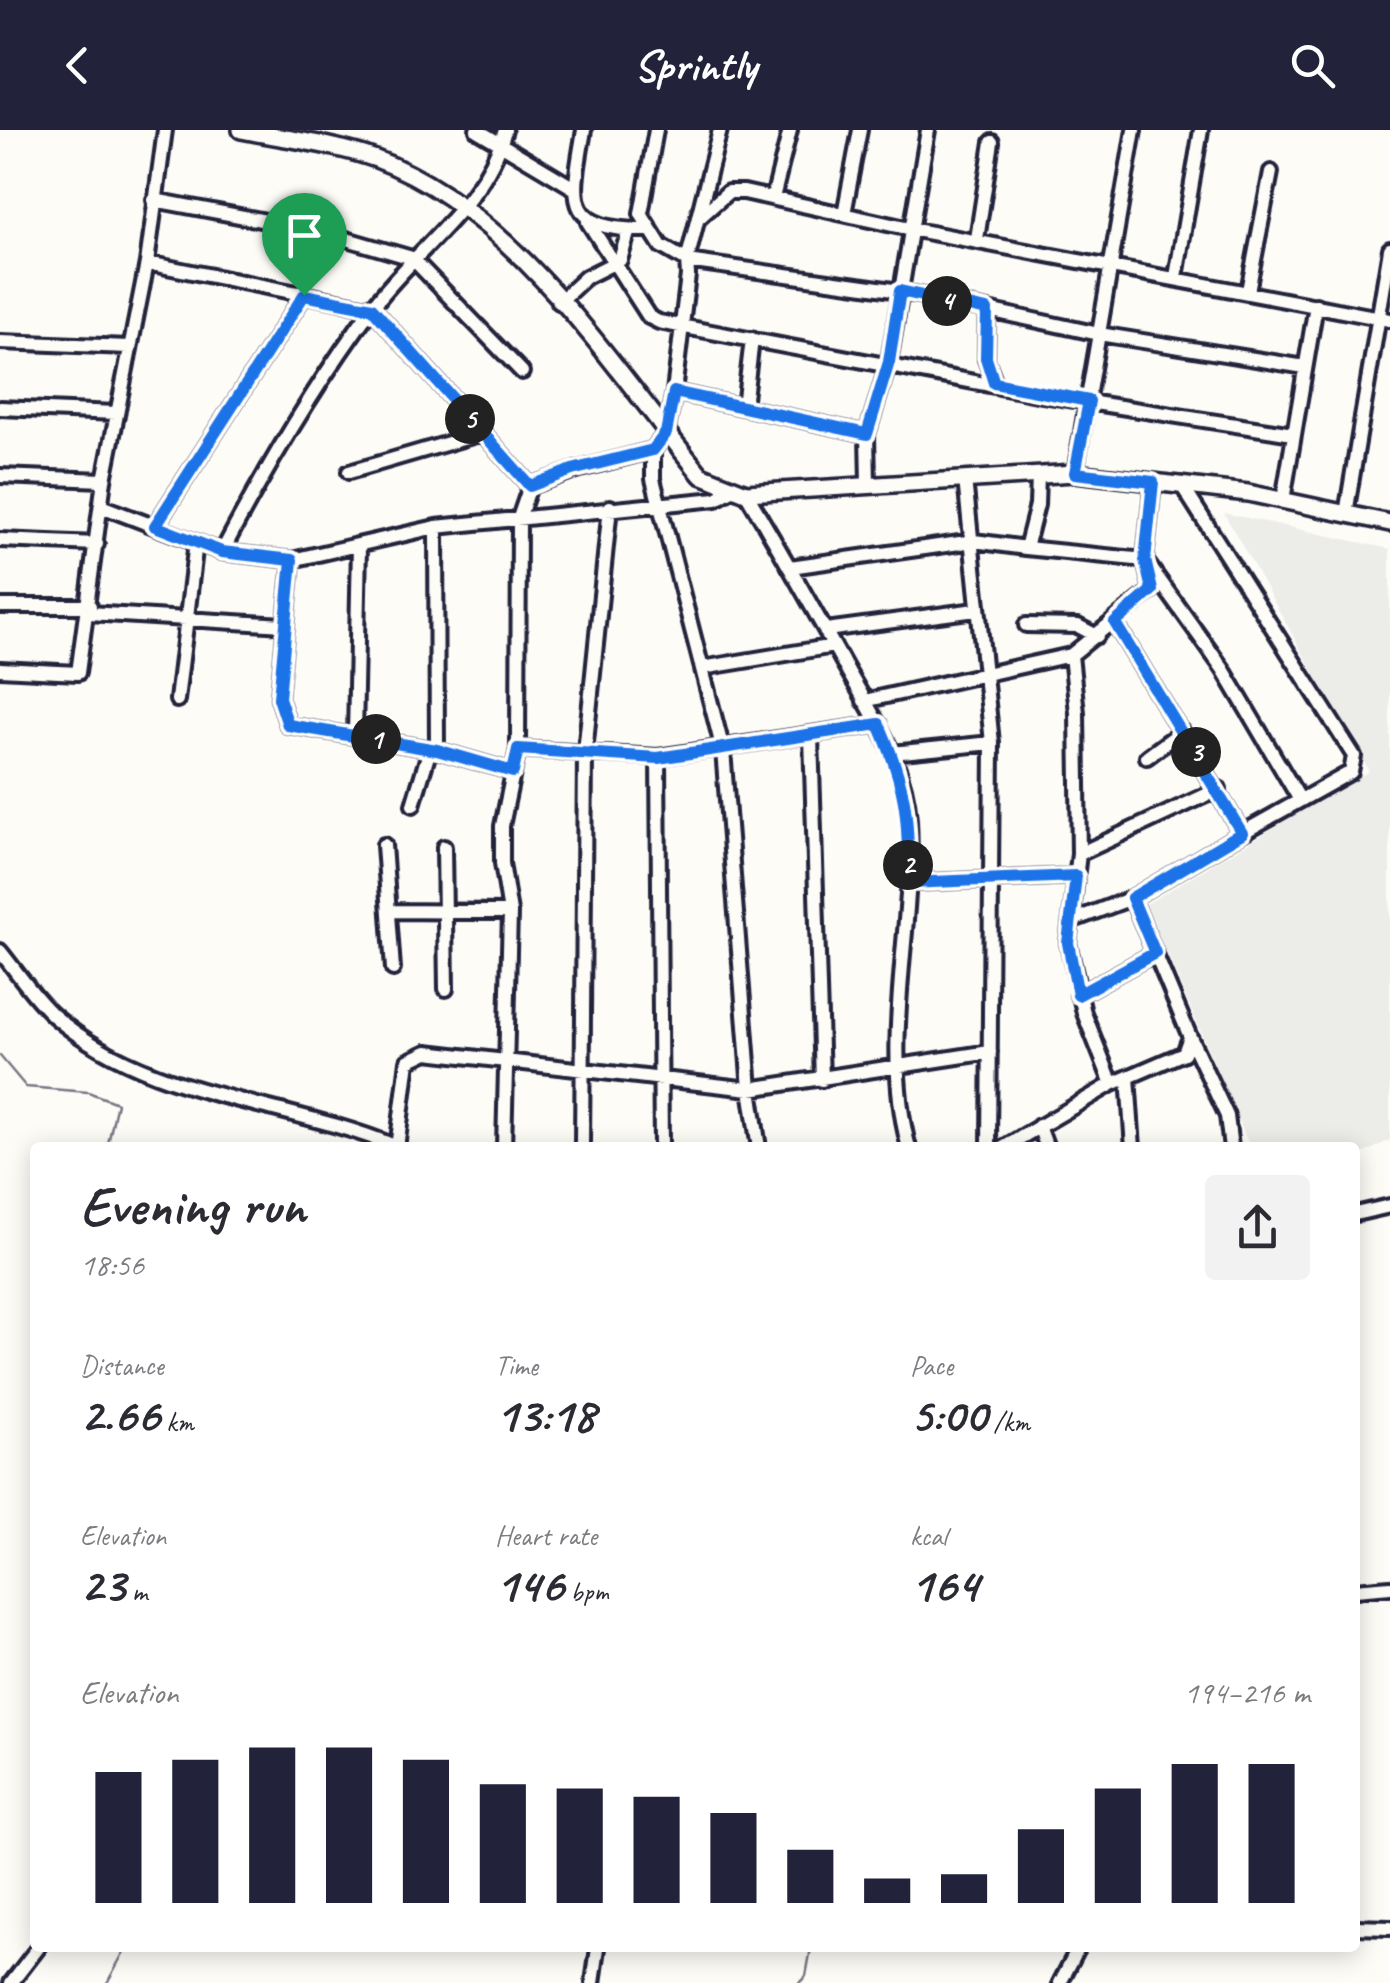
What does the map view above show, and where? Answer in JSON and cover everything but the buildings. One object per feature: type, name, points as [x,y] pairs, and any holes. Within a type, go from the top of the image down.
[{"type":"main road","points":[[241,130],[293,136],[376,159],[467,208],[516,250],[701,475],[739,491],[1075,473],[1282,500],[1390,523]]},
{"type":"street","points":[[0,670],[78,673],[104,480],[147,263],[165,130]]},
{"type":"street","points":[[478,130],[574,188]]},
{"type":"street","points":[[222,552],[278,453],[372,308],[412,258],[467,208],[501,146],[505,130]]},
{"type":"street","points":[[584,130],[574,188],[576,206],[650,316],[682,326],[1089,401],[1293,434]]},
{"type":"street","points":[[656,130],[641,214],[661,246],[687,261],[900,291],[1099,334],[1306,368]]},
{"type":"street","points":[[504,1142],[510,912],[502,863],[502,826],[518,749],[518,518],[530,486],[572,470],[653,450],[666,433],[687,261],[720,130]]},
{"type":"street","points":[[773,198],[790,130]]},
{"type":"street","points":[[844,214],[860,130]]},
{"type":"street","points":[[868,484],[867,434],[889,362],[928,130]]},
{"type":"street","points":[[1075,473],[1134,130]]},
{"type":"street","points":[[1176,277],[1201,130]]},
{"type":"street","points":[[976,240],[992,142]]},
{"type":"street","points":[[1248,291],[1271,172]]},
{"type":"street","points":[[698,219],[728,192],[773,198],[910,229],[1111,264],[1384,319]]},
{"type":"street","points":[[154,200],[318,231],[412,258],[522,372]]},
{"type":"street","points":[[588,222],[648,230]]},
{"type":"street","points":[[560,302],[586,277],[620,260],[629,230]]},
{"type":"street","points":[[1346,514],[1384,319],[1390,250]]},
{"type":"street","points":[[147,263],[372,308],[530,486]]},
{"type":"street","points":[[155,526],[304,295]]},
{"type":"street","points":[[1282,500],[1316,305]]},
{"type":"street","points":[[987,310],[986,358],[994,383]]},
{"type":"street","points":[[744,408],[752,339]]},
{"type":"street","points":[[0,342],[129,347]]},
{"type":"street","points":[[674,392],[867,434]]},
{"type":"street","points":[[0,408],[116,413]]},
{"type":"street","points":[[349,472],[483,433]]},
{"type":"street","points":[[653,450],[658,502],[724,750],[750,1089],[758,1142]]},
{"type":"street","points":[[1026,548],[1037,505],[1038,475]]},
{"type":"street","points":[[0,476],[104,480]]},
{"type":"street","points":[[965,478],[992,742],[989,1142]]},
{"type":"street","points":[[864,701],[1070,655],[1115,623],[1152,590],[1145,560],[1153,482]]},
{"type":"street","points":[[1071,921],[1132,898],[1351,772],[1354,756],[1180,484]]},
{"type":"street","points":[[102,506],[222,552],[292,560],[436,527],[610,506],[716,499],[739,491],[790,566],[879,724],[902,777],[909,818],[908,883],[895,1070],[908,1142]]},
{"type":"street","points":[[582,1142],[586,752],[610,506]]},
{"type":"street","points":[[413,805],[434,749],[436,527]]},
{"type":"street","points":[[0,540],[97,544]]},
{"type":"street","points":[[790,566],[974,541],[1145,560],[1223,668],[1300,800]]},
{"type":"street","points":[[177,700],[196,542]]},
{"type":"street","points":[[356,735],[360,546]]},
{"type":"street","points":[[292,560],[279,698],[288,725],[434,749],[513,772]]},
{"type":"street","points":[[0,606],[284,625]]},
{"type":"street","points":[[826,630],[976,610]]},
{"type":"street","points":[[1115,623],[1219,789],[1242,833]]},
{"type":"street","points":[[1026,625],[1078,626],[1097,636]]},
{"type":"street","points":[[702,668],[834,646]]},
{"type":"street","points":[[1070,655],[1077,713],[1079,854],[1068,943],[1078,995],[1112,1084]]},
{"type":"street","points":[[518,749],[658,758],[879,724]]},
{"type":"street","points":[[1146,757],[1182,731]]},
{"type":"street","points":[[811,737],[822,1080]]},
{"type":"street","points":[[892,753],[992,742]]},
{"type":"street","points":[[658,758],[661,1142]]},
{"type":"street","points":[[1079,854],[1219,789]]},
{"type":"street","points":[[384,846],[393,969]]},
{"type":"street","points":[[444,846],[446,989]]},
{"type":"street","points":[[908,883],[1076,876]]},
{"type":"street","points":[[1132,898],[1227,1116],[1231,1142]]},
{"type":"street","points":[[391,911],[510,912]]},
{"type":"street","points":[[0,951],[34,996],[97,1047],[135,1066],[236,1100],[351,1128],[385,1142]]},
{"type":"street","points":[[1078,995],[1155,953]]},
{"type":"street","points":[[1013,1142],[1112,1084],[1174,1060],[1184,1052],[1190,1037]]},
{"type":"street","points":[[398,1142],[408,1061],[426,1052],[750,1089],[895,1070],[990,1052]]},
{"type":"street","points":[[1128,1077],[1132,1142]]},
{"type":"street","points":[[1040,1126],[1045,1142]]},
{"type":"street","points":[[1360,1213],[1390,1206]]},
{"type":"street","points":[[1360,1590],[1390,1587]]},
{"type":"street","points":[[1360,1927],[1390,1928]]},
{"type":"street","points":[[12,1983],[35,1952]]},
{"type":"street","points":[[593,1983],[597,1952]]},
{"type":"street","points":[[1060,1983],[1076,1952]]},
{"type":"shaded area","points":[[1224,513],[1390,549],[1390,1140],[1360,1155],[1360,1142],[1248,1142],[1146,904],[1369,771]]},
{"type":"waterway","points":[[0,1056],[26,1087],[88,1092],[117,1103],[108,1142]]},
{"type":"waterway","points":[[107,1983],[124,1952]]},
{"type":"waterway","points":[[799,1983],[806,1976],[810,1952]]},
{"type":"route","points":[[900,291],[987,310],[986,358],[994,383],[1089,401],[1075,473],[1153,482],[1145,560],[1152,590],[1115,623],[1219,789],[1242,833],[1132,898],[1155,953],[1088,986],[1078,995],[1068,943],[1076,876],[908,883],[909,818],[902,777],[879,724],[658,758],[518,749],[513,772],[437,750],[288,725],[280,712],[279,698],[292,560],[222,552],[155,526],[238,390],[304,295],[372,308],[530,486],[572,470],[653,450],[666,433],[674,392],[867,434],[889,362],[900,291]]}]
